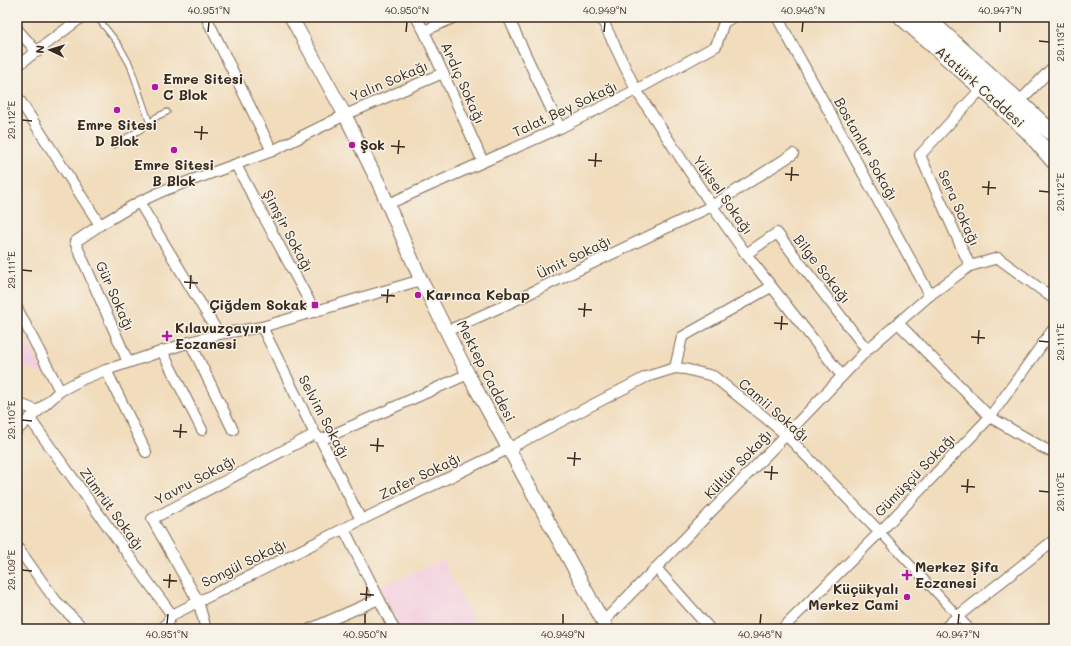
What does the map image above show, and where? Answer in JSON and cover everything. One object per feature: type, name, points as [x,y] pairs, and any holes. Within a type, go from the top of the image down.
[{"type":"main road","name":"Atatürk Caddesi","points":[[902,17],[1029,132],[1054,161]]},
{"type":"main road","name":"Atatürk Caddesi","points":[[925,17],[1054,135]]},
{"type":"street","points":[[17,66],[82,17]]},
{"type":"street","points":[[206,17],[272,151]]},
{"type":"street","name":"Mektep Caddesi","points":[[291,17],[345,114],[379,184],[420,280],[468,374],[605,626]]},
{"type":"street","name":"Ardıç Sokağı","points":[[416,17],[424,30],[483,162]]},
{"type":"street","points":[[424,30],[455,17]]},
{"type":"street","points":[[508,17],[560,128]]},
{"type":"street","name":"Yüksel Sokağı","points":[[601,17],[636,90],[712,206],[746,254],[842,376]]},
{"type":"street","points":[[716,17],[722,27]]},
{"type":"street","points":[[722,27],[724,22],[734,17]]},
{"type":"street","name":"Bostanlar Sokağı","points":[[777,17],[930,295]]},
{"type":"street","name":"Talat Bey Sokağı","points":[[388,204],[560,128],[636,90],[716,46],[722,27]]},
{"type":"street","points":[[17,29],[37,52]]},
{"type":"street","points":[[1019,102],[1054,66]]},
{"type":"street","name":"Yalın Sokağı","points":[[75,242],[139,202],[165,190],[272,151],[345,114],[443,73]]},
{"type":"street","name":"Sera Sokağı","points":[[982,88],[920,155],[970,266],[998,258],[1054,299]]},
{"type":"street","points":[[17,96],[100,225]]},
{"type":"street","name":"Ümit Sokağı","points":[[447,331],[510,303],[712,206],[793,154]]},
{"type":"street","name":"Şimşir Sokağı","points":[[236,165],[315,312]]},
{"type":"street","points":[[139,202],[219,334]]},
{"type":"street","name":"Bilge Sokağı","points":[[746,254],[777,233],[867,350]]},
{"type":"street","name":"Gür Sokağı","points":[[75,242],[128,362]]},
{"type":"street","name":"Kültür Sokağı","points":[[605,626],[656,568],[867,350],[930,295],[970,266]]},
{"type":"street","points":[[17,430],[60,391],[83,379],[106,370],[190,342],[219,334],[262,327],[420,280]]},
{"type":"street","points":[[675,368],[682,337],[771,286]]},
{"type":"street","points":[[17,308],[60,391]]},
{"type":"street","points":[[898,323],[990,417],[1045,449],[1054,452]]},
{"type":"street","name":"Selvim Sokağı","points":[[262,327],[361,520]]},
{"type":"street","name":"Gümüşçü Sokağı","points":[[782,629],[880,532],[990,417],[1054,328]]},
{"type":"street","points":[[190,342],[233,430]]},
{"type":"street","points":[[162,351],[202,430]]},
{"type":"street","name":"Camii Sokağı","points":[[508,449],[646,377],[675,368],[713,376],[786,435],[880,532],[970,629]]},
{"type":"street","points":[[106,370],[146,452]]},
{"type":"street","name":"Yavru Sokağı","points":[[198,601],[152,519],[318,437],[468,374]]},
{"type":"street","points":[[17,402],[38,411]]},
{"type":"street","name":"Zümrüt Sokağı","points":[[30,419],[172,615]]},
{"type":"street","name":"Zafer Sokağı","points":[[344,529],[508,449]]},
{"type":"street","points":[[344,529],[394,629]]},
{"type":"street","name":"Songül Sokağı","points":[[162,629],[172,615],[344,529]]},
{"type":"street","points":[[944,629],[958,616],[1054,540]]},
{"type":"street","points":[[17,547],[56,601],[84,629]]},
{"type":"street","points":[[656,568],[710,629]]},
{"type":"street","points":[[310,629],[379,599]]},
{"type":"street","points":[[198,601],[206,629]]},
{"type":"lane","points":[[97,17],[119,46],[130,65],[150,124]]},
{"type":"lane","points":[[114,145],[150,124],[156,117],[167,112]]},
{"type":"shaded area","points":[[17,323],[44,374],[17,364]]},
{"type":"shaded area","points":[[442,560],[478,629],[400,629],[380,587]]},
{"type":"place","name":"Emre Sitesi C Blok","points":[[155,87]]},
{"type":"place","name":"Emre Sitesi D Blok","points":[[117,110]]},
{"type":"place","name":"Şok","points":[[352,145]]},
{"type":"place","name":"Emre Sitesi B Blok","points":[[174,150]]},
{"type":"place","name":"Karınca Kebap","points":[[418,295]]},
{"type":"place","name":"Çiğdem Sokak","points":[[315,305]]},
{"type":"place","name":"Kılavuzçayırı Eczanesi","points":[[167,336]]},
{"type":"place","name":"Merkez Şifa Eczanesi","points":[[907,575]]},
{"type":"place","name":"Küçükyalı Merkez Cami","points":[[907,597]]}]
